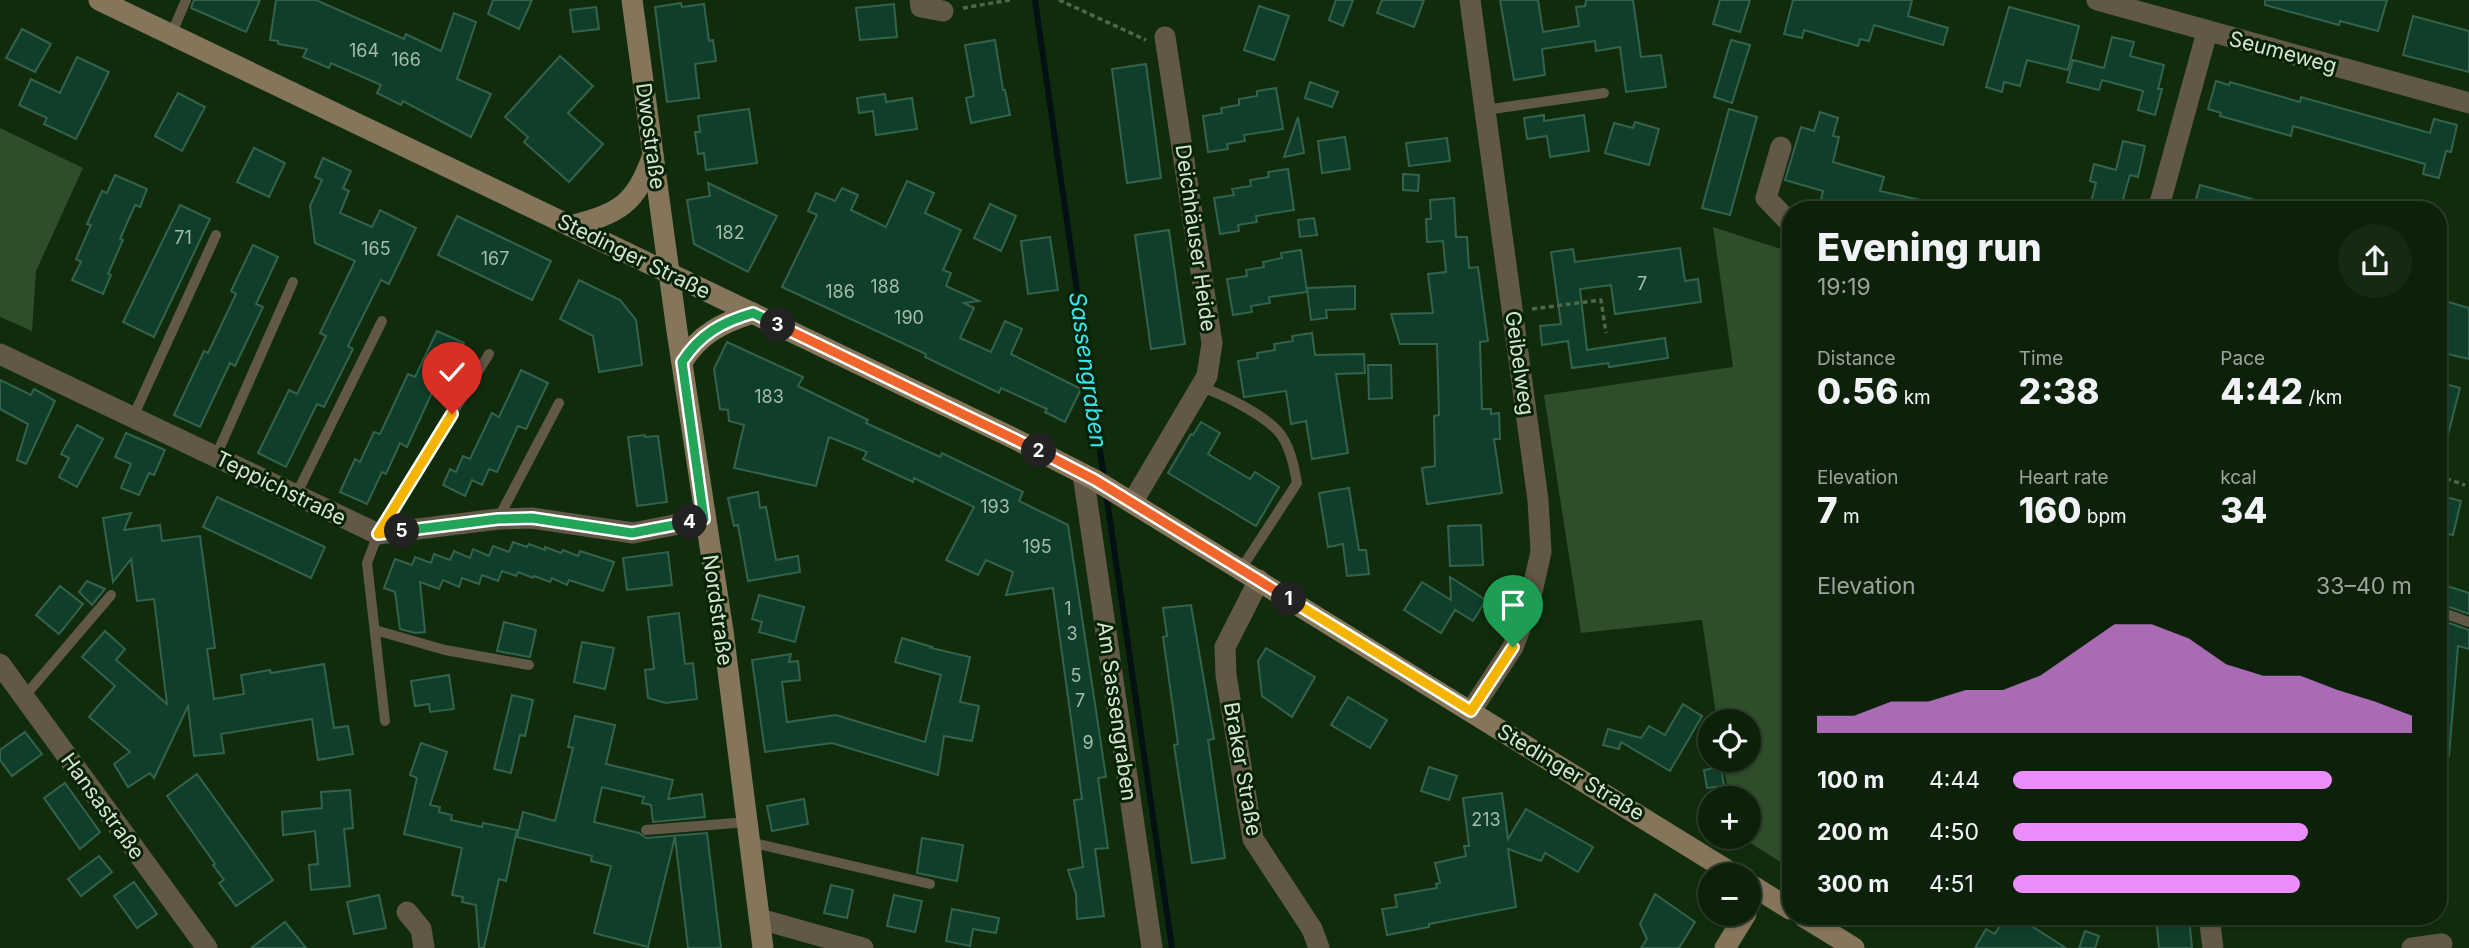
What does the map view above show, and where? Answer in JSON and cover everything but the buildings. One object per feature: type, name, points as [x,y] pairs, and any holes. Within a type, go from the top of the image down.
[{"type":"main road","name":"Stedinger Straße","points":[[99,0],[1013,438],[1089,477],[1716,863]]},
{"type":"main road","name":"Dwostraße","points":[[632,0],[669,273]]},
{"type":"main road","points":[[570,226],[611,214],[626,204],[638,188],[653,155]]},
{"type":"main road","name":"Nordstraße","points":[[669,273],[723,631],[763,948]]},
{"type":"main road","points":[[682,362],[698,341],[714,328],[753,313]]},
{"type":"main road","points":[[1761,891],[1782,904]]},
{"type":"main road","points":[[1817,925],[1854,948]]},
{"type":"main road","points":[[1725,948],[1738,926]]},
{"type":"street","points":[[920,0],[921,6],[943,11]]},
{"type":"street","name":"Geibelweg","points":[[1470,0],[1538,500],[1541,552],[1529,605],[1513,647],[1471,711]]},
{"type":"street","name":"Seumeweg","points":[[2097,0],[2469,103]]},
{"type":"street","points":[[2160,201],[2207,32]]},
{"type":"street","name":"Deichhäuser Heide","points":[[1124,498],[1207,376],[1212,343],[1165,37]]},
{"type":"street","points":[[1782,146],[1766,198],[1782,215]]},
{"type":"street","name":"Teppichstraße","points":[[0,354],[378,534]]},
{"type":"street","name":"Am Sassengraben","points":[[1089,477],[1152,948]]},
{"type":"street","points":[[378,534],[498,519],[532,518],[632,533],[704,519]]},
{"type":"street","name":"Braker Straße","points":[[1250,575],[1225,647],[1226,675],[1252,839],[1312,929],[1319,948]]},
{"type":"street","name":"Hansastraße","points":[[0,664],[207,948]]},
{"type":"street","points":[[407,912],[421,929],[424,948]]},
{"type":"street","points":[[760,919],[863,948]]},
{"type":"street","points":[[2210,925],[2213,948]]},
{"type":"street","points":[[2412,948],[2442,944]]},
{"type":"lane","points":[[171,35],[186,0]]},
{"type":"lane","points":[[1485,110],[1604,93]]},
{"type":"lane","points":[[133,417],[216,235]]},
{"type":"lane","points":[[216,456],[293,282]]},
{"type":"lane","points":[[296,495],[382,321]]},
{"type":"lane","points":[[385,720],[367,563],[378,534],[489,354]]},
{"type":"lane","points":[[1200,387],[1217,392],[1259,417],[1278,432],[1293,460],[1297,483],[1250,575]]},
{"type":"lane","points":[[498,519],[559,403]]},
{"type":"lane","points":[[24,697],[111,595]]},
{"type":"lane","points":[[2447,614],[2469,622]]},
{"type":"lane","points":[[374,630],[445,650],[529,665]]},
{"type":"lane","points":[[646,830],[749,832],[930,884]]},
{"type":"path","points":[[943,11],[1010,0]]},
{"type":"path","points":[[1059,0],[1146,40],[1165,37]]},
{"type":"path","points":[[1513,312],[1601,300],[1606,334]]},
{"type":"path","points":[[2447,479],[2465,485]]},
{"type":"green space","points":[[0,128],[83,168],[36,271],[32,331],[0,317]]},
{"type":"green space","points":[[1713,227],[1782,249],[1782,863],[1760,849],[1761,786],[1727,786],[1725,772],[1761,772],[1761,709],[1715,709],[1702,620],[1581,633],[1544,395],[1733,367]]},
{"type":"waterway","name":"Sassengraben","points":[[1035,0],[1104,478]]},
{"type":"waterway","name":"Sassengraben","points":[[1106,493],[1172,948]]},
{"type":"route","points":[[452,414],[378,534],[498,519],[532,518],[632,533],[704,519],[682,362],[705,334],[733,319],[753,313],[1095,480],[1471,711],[1513,647]]}]
